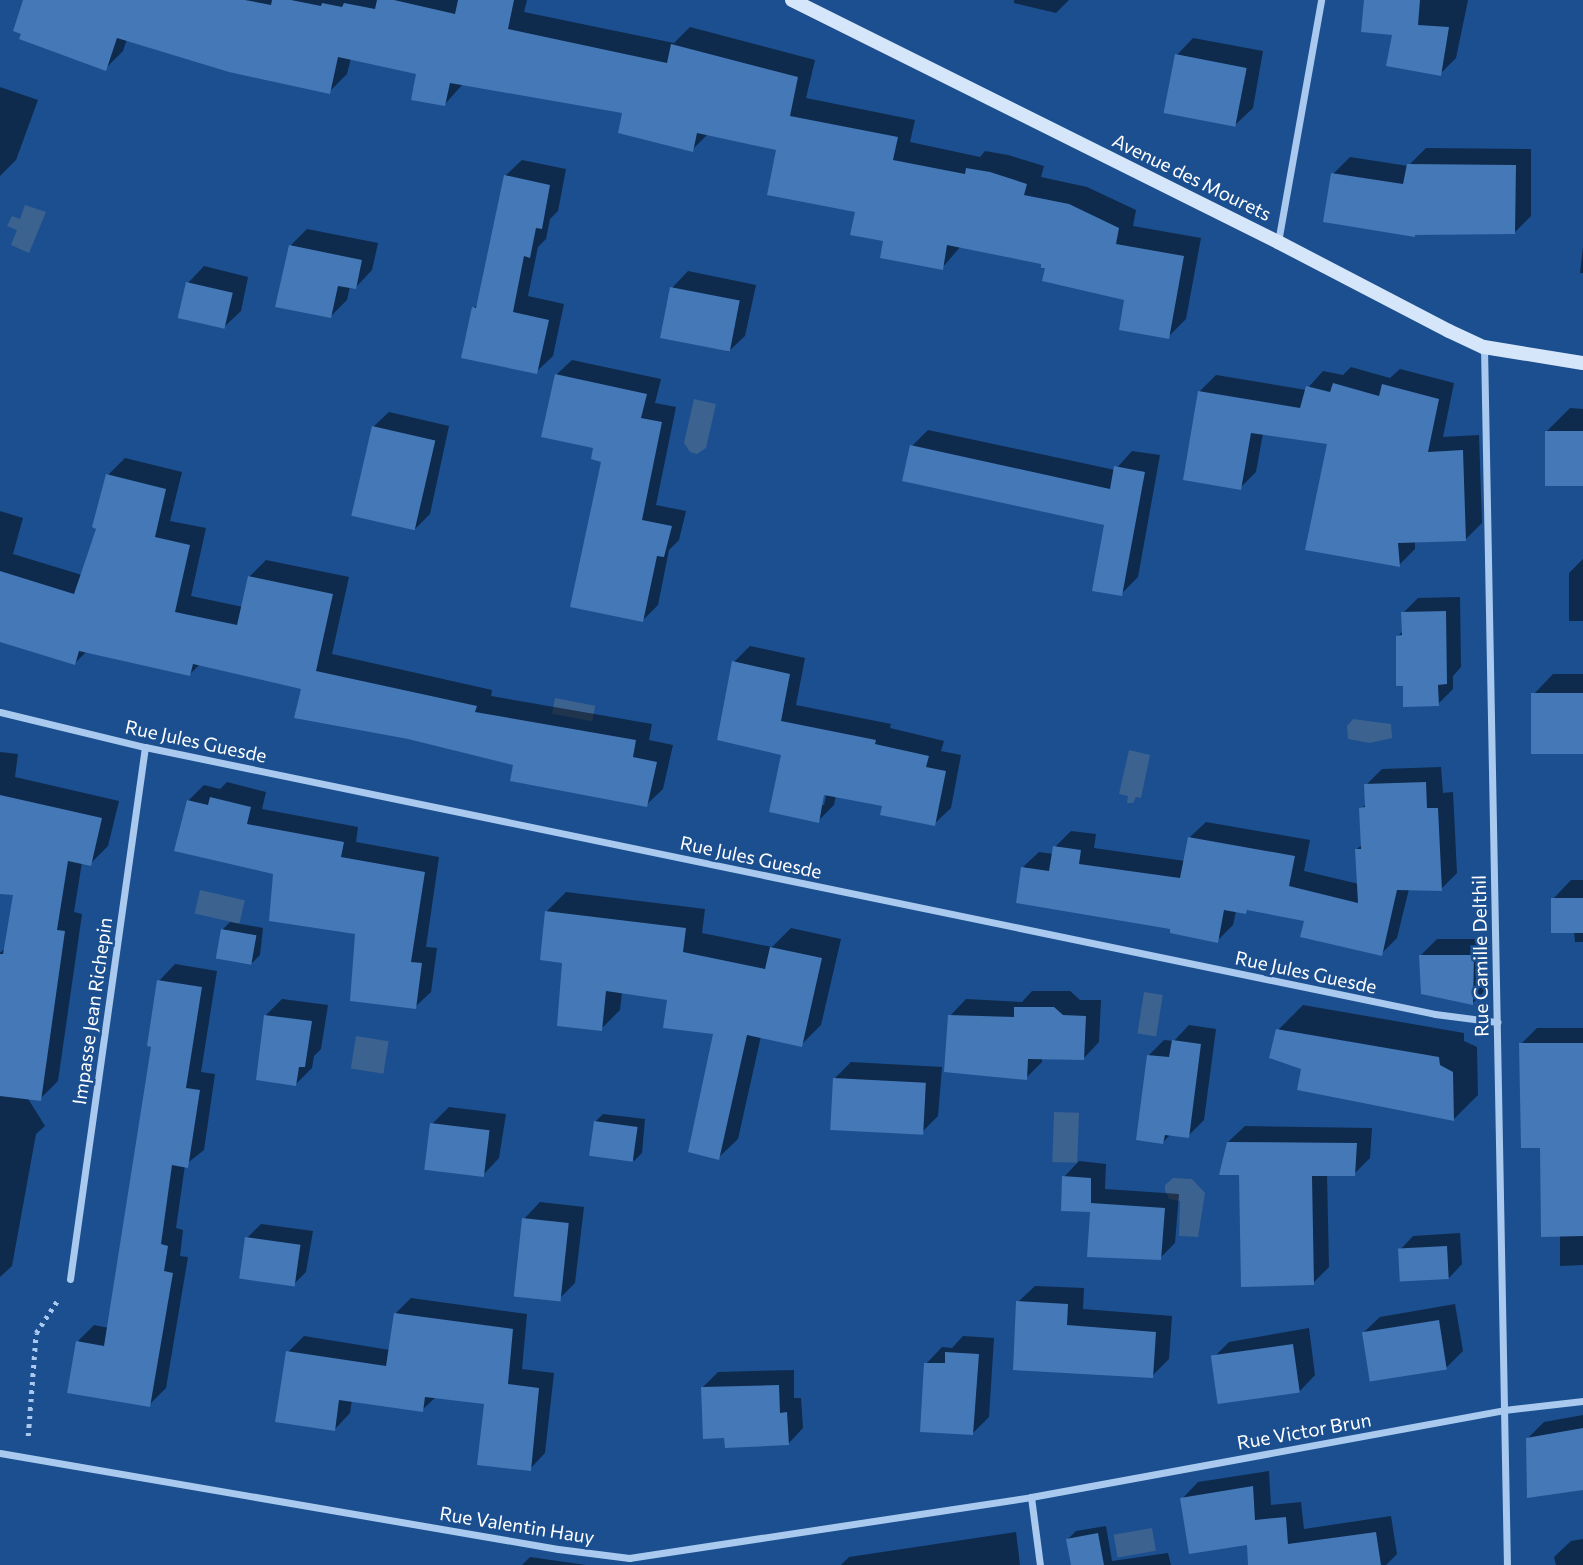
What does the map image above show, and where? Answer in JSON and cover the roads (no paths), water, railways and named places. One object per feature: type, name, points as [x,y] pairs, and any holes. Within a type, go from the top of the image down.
[{"type":"main road","name":"Avenue des Mourets","points":[[792,0],[1484,347],[1583,363]]},
{"type":"street","points":[[1278,242],[1321,0]]},
{"type":"street","name":"Rue Camille Delthil","points":[[1484,347],[1507,1565]]},
{"type":"street","name":"Rue Jules Guesde","points":[[0,712],[145,747],[1435,1014],[1497,1022]]},
{"type":"street","name":"Impasse Jean Richepin","points":[[70,1279],[145,747]]},
{"type":"street","name":"Rue Victor Brun","points":[[1031,1497],[1504,1410],[1583,1401]]},
{"type":"street","name":"Rue Valentin Hauy","points":[[0,1452],[558,1549],[629,1558],[1031,1497]]},
{"type":"street","points":[[1031,1497],[1040,1565]]},
{"type":"water","points":[[25,205],[46,212],[29,253],[11,245],[17,230],[7,226],[12,216],[20,219]]},
{"type":"water","points":[[694,399],[716,404],[706,448],[697,454],[690,452],[684,443]]},
{"type":"water","points":[[555,698],[595,706],[592,722],[552,714]]},
{"type":"water","points":[[1353,719],[1391,724],[1392,738],[1370,743],[1348,739],[1347,726]]},
{"type":"water","points":[[1129,750],[1150,755],[1141,798],[1136,797],[1133,803],[1127,803],[1128,796],[1119,794]]},
{"type":"water","points":[[200,890],[245,900],[239,924],[195,913]]},
{"type":"water","points":[[1144,992],[1163,995],[1156,1036],[1137,1033]]},
{"type":"water","points":[[356,1036],[389,1041],[383,1074],[351,1069]]},
{"type":"water","points":[[1054,1112],[1079,1113],[1077,1163],[1052,1162]]},
{"type":"water","points":[[1173,1178],[1192,1179],[1205,1193],[1198,1237],[1179,1236],[1180,1201],[1169,1199],[1165,1190],[1165,1185]]},
{"type":"water","points":[[1152,1528],[1156,1551],[1118,1557],[1114,1535]]}]
